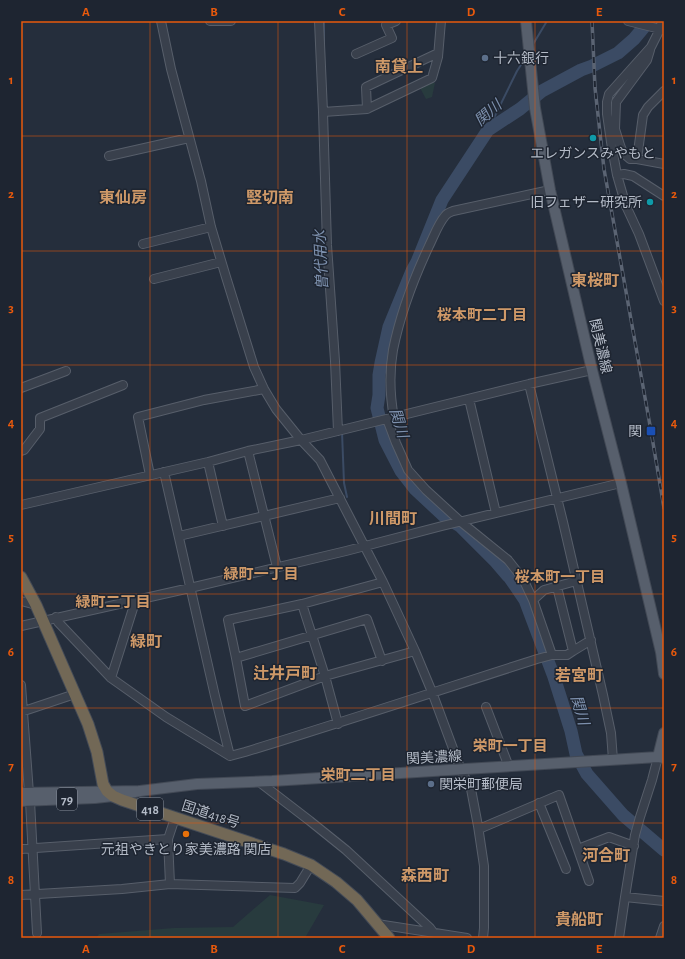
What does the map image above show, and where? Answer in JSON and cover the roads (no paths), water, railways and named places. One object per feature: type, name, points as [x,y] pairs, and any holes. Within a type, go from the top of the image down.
[{"type":"highway","points":[[21,577],[36,605],[88,724],[97,752],[103,784],[110,794]]},
{"type":"highway","name":"国道418号","points":[[110,794],[122,800],[284,854],[311,865],[336,882],[357,900],[389,938]]},
{"type":"main road","name":"関美濃線","points":[[526,21],[535,108],[550,190],[592,370],[621,483],[661,652],[664,674]]},
{"type":"main road","points":[[661,757],[664,733]]},
{"type":"main road","name":"関美濃線","points":[[110,794],[197,784],[461,770],[661,757]]},
{"type":"main road","name":"79","points":[[25,797],[95,798],[110,794]]},
{"type":"street","points":[[161,21],[170,69],[201,181],[211,227],[254,367],[276,410],[320,460],[340,498],[383,582],[415,651],[461,770],[470,788],[479,829],[484,866],[483,938]]},
{"type":"street","points":[[210,21],[231,21]]},
{"type":"street","points":[[319,21],[327,245],[338,432]]},
{"type":"street","points":[[356,54],[392,38],[386,25],[396,21]]},
{"type":"street","points":[[323,112],[368,109],[432,78],[438,53],[441,21]]},
{"type":"street","points":[[628,21],[662,27],[651,47],[647,60],[616,102],[615,129],[623,153],[630,159],[664,164]]},
{"type":"street","points":[[651,47],[609,94],[606,114],[617,175],[626,206],[639,234],[664,301]]},
{"type":"street","points":[[368,109],[366,87],[438,53]]},
{"type":"street","points":[[637,159],[644,115],[648,107],[664,91]]},
{"type":"street","points":[[109,156],[189,138]]},
{"type":"street","points":[[617,175],[624,174],[633,176],[664,196]]},
{"type":"street","points":[[550,190],[453,211],[446,214],[438,226],[420,266],[404,310],[393,351],[390,379],[391,419],[396,443],[408,470],[426,490],[461,522],[508,560],[523,579],[533,600],[552,655]]},
{"type":"street","points":[[143,244],[211,227]]},
{"type":"street","points":[[154,279],[221,262]]},
{"type":"street","points":[[21,505],[208,462],[248,451],[338,432],[529,384],[592,370]]},
{"type":"street","points":[[21,388],[66,371]]},
{"type":"street","points":[[529,384],[591,640],[611,733],[613,760]]},
{"type":"street","points":[[21,451],[24,450],[40,429],[40,418],[123,386]]},
{"type":"street","points":[[150,475],[138,417],[204,400],[264,389]]},
{"type":"street","points":[[469,399],[496,513]]},
{"type":"street","points":[[248,451],[277,567]]},
{"type":"street","points":[[208,462],[223,526]]},
{"type":"street","points":[[164,472],[230,756]]},
{"type":"street","points":[[21,626],[346,551],[442,526],[621,483]]},
{"type":"street","points":[[179,536],[340,498]]},
{"type":"street","points":[[533,600],[544,590],[576,581]]},
{"type":"street","points":[[383,582],[302,604],[228,620],[245,706],[326,676],[415,651]]},
{"type":"street","points":[[556,587],[573,651]]},
{"type":"street","points":[[111,678],[136,599]]},
{"type":"street","points":[[21,601],[36,605]]},
{"type":"street","points":[[302,604],[326,676],[338,724]]},
{"type":"street","points":[[56,617],[58,622],[111,678],[166,718],[230,756],[338,724],[432,692],[537,659],[552,655],[567,655],[591,640]]},
{"type":"street","points":[[236,658],[367,619],[382,661]]},
{"type":"street","points":[[21,685],[25,797],[32,848],[36,895],[37,933]]},
{"type":"street","points":[[22,712],[75,694]]},
{"type":"street","points":[[486,707],[509,766]]},
{"type":"street","points":[[619,938],[635,836],[652,780],[661,757]]},
{"type":"street","points":[[258,781],[346,850],[433,932]]},
{"type":"street","points":[[479,829],[559,795],[589,882]]},
{"type":"street","points":[[539,803],[566,869]]},
{"type":"street","points":[[170,884],[168,839],[175,818]]},
{"type":"street","points":[[578,849],[609,837],[634,846]]},
{"type":"street","points":[[21,849],[168,839]]},
{"type":"street","points":[[21,895],[122,889],[170,884],[295,888],[300,883],[311,865]]},
{"type":"street","points":[[625,897],[664,901]]},
{"type":"street","points":[[377,924],[467,938]]},
{"type":"street","points":[[660,938],[664,926]]},
{"type":"waterway","name":"曽代用水","points":[[324,21],[324,56]]},
{"type":"waterway","points":[[532,46],[547,21]]},
{"type":"waterway","name":"関川","points":[[649,21],[634,39],[618,53],[581,70],[542,91],[520,109],[488,130],[442,200],[389,327],[379,375],[379,395],[377,408],[385,440],[401,471],[415,489],[445,517],[460,526],[496,562],[510,578],[525,600],[554,677],[571,731],[576,754],[587,774],[623,815],[664,850]]},
{"type":"waterway","points":[[488,130],[517,71],[526,57]]},
{"type":"waterway","name":"曽代用水","points":[[342,432],[344,483],[347,497]]},
{"type":"railway","points":[[592,21],[595,88],[604,169],[664,508]]},
{"type":"place","name":"十六銀行","points":[[485,58]]},
{"type":"place","name":"エレガンスみやもと","points":[[593,138]]},
{"type":"place","name":"旧フェザー研究所","points":[[650,202]]},
{"type":"place","name":"関","points":[[651,431]]},
{"type":"place","name":"関栄町郵便局","points":[[431,784]]},
{"type":"place","name":"元祖やきとり家美濃路 関店","points":[[186,834]]},
{"type":"district","name":"南貸上","points":[[399,66]]},
{"type":"district","name":"東仙房","points":[[123,197]]},
{"type":"district","name":"竪切南","points":[[270,197]]},
{"type":"district","name":"東桜町","points":[[595,280]]},
{"type":"district","name":"桜本町二丁目","points":[[482,315]]},
{"type":"district","name":"川間町","points":[[393,518]]},
{"type":"district","name":"緑町一丁目","points":[[261,574]]},
{"type":"district","name":"桜本町一丁目","points":[[560,577]]},
{"type":"district","name":"緑町二丁目","points":[[113,602]]},
{"type":"district","name":"緑町","points":[[146,641]]},
{"type":"district","name":"辻井戸町","points":[[285,673]]},
{"type":"district","name":"若宮町","points":[[579,675]]},
{"type":"district","name":"栄町一丁目","points":[[510,746]]},
{"type":"district","name":"栄町二丁目","points":[[358,775]]},
{"type":"district","name":"河合町","points":[[606,855]]},
{"type":"district","name":"森西町","points":[[425,875]]},
{"type":"district","name":"貴船町","points":[[579,919]]}]
